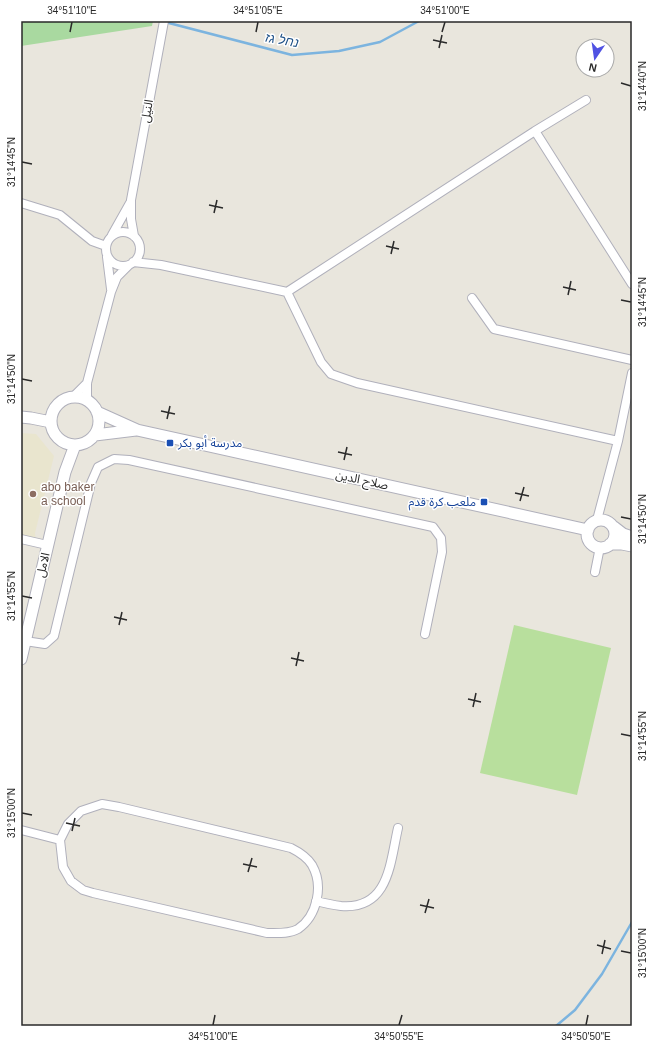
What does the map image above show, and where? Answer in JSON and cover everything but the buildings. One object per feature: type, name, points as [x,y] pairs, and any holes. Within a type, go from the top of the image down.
[{"type":"main road","points":[[72,397],[87,400],[98,412],[98,428],[95,435],[82,444],[68,444],[61,441],[53,429],[51,422],[55,409],[59,403],[72,397]]},
{"type":"main road","points":[[26,417],[55,409]]},
{"type":"main road","name":"صلاح الدين","points":[[98,412],[137,430],[588,530]]},
{"type":"main road","points":[[26,417],[51,422]]},
{"type":"main road","name":"صلاح الدين","points":[[95,435],[137,430]]},
{"type":"main road","name":"الامل","points":[[61,441],[65,472]]},
{"type":"main road","name":"الامل","points":[[21,659],[65,472],[75,445]]},
{"type":"main road","points":[[632,537],[623,534],[607,521],[597,520],[590,525],[588,530],[588,538],[594,545],[605,546],[622,544],[632,546]]},
{"type":"main road","points":[[605,546],[615,536],[614,527]]},
{"type":"street","name":"النيل","points":[[131,200],[164,21]]},
{"type":"street","points":[[21,203],[60,215],[92,241],[106,250],[109,259],[118,265],[131,264],[161,266],[287,292],[535,131],[586,100]]},
{"type":"street","points":[[535,131],[632,284]]},
{"type":"street","points":[[111,292],[106,250],[108,239],[112,235],[131,200]]},
{"type":"street","points":[[131,200],[131,219],[134,236],[147,258],[161,266]]},
{"type":"street","points":[[112,235],[123,231],[134,236]]},
{"type":"street","points":[[87,400],[86,383],[111,292],[117,277],[131,264],[140,252],[140,246]]},
{"type":"street","points":[[287,292],[321,362],[331,374],[357,383],[618,441]]},
{"type":"street","points":[[472,298],[494,329],[632,360]]},
{"type":"street","points":[[597,520],[618,441],[632,374]]},
{"type":"street","points":[[72,397],[86,383]]},
{"type":"street","points":[[25,641],[45,644],[54,636],[91,483],[98,467],[114,459],[129,460],[434,527],[441,538],[442,552],[425,634]]},
{"type":"street","points":[[21,539],[47,545]]},
{"type":"street","points":[[595,572],[605,546]]},
{"type":"street","points":[[102,804],[217,830],[291,848],[303,854],[312,865],[318,879],[316,901],[309,918],[297,929],[284,934],[267,933],[93,893],[83,890],[71,880],[63,867],[60,840],[68,824],[81,810],[102,804]]},
{"type":"street","points":[[316,901],[342,906],[354,905],[367,902],[376,895],[388,876],[398,828]]},
{"type":"street","points":[[21,830],[60,840]]},
{"type":"shaded area","name":"abo baker a school","points":[[21,433],[36,434],[54,456],[35,533],[36,543],[21,539]]},
{"type":"green space","points":[[21,21],[153,21],[152,26],[21,46]]},
{"type":"green space","points":[[514,625],[611,648],[577,795],[480,773]]},
{"type":"waterway","name":"נחל גז","points":[[165,22],[292,55],[339,51],[380,42],[419,21]]},
{"type":"waterway","points":[[556,1026],[575,1010],[602,974],[632,922]]},
{"type":"place","name":"مدرسة أبو بكر","points":[[170,443]]},
{"type":"place","name":"abo baker a school","points":[[33,494]]},
{"type":"place","name":"ملعب كرة قدم","points":[[484,502]]}]
